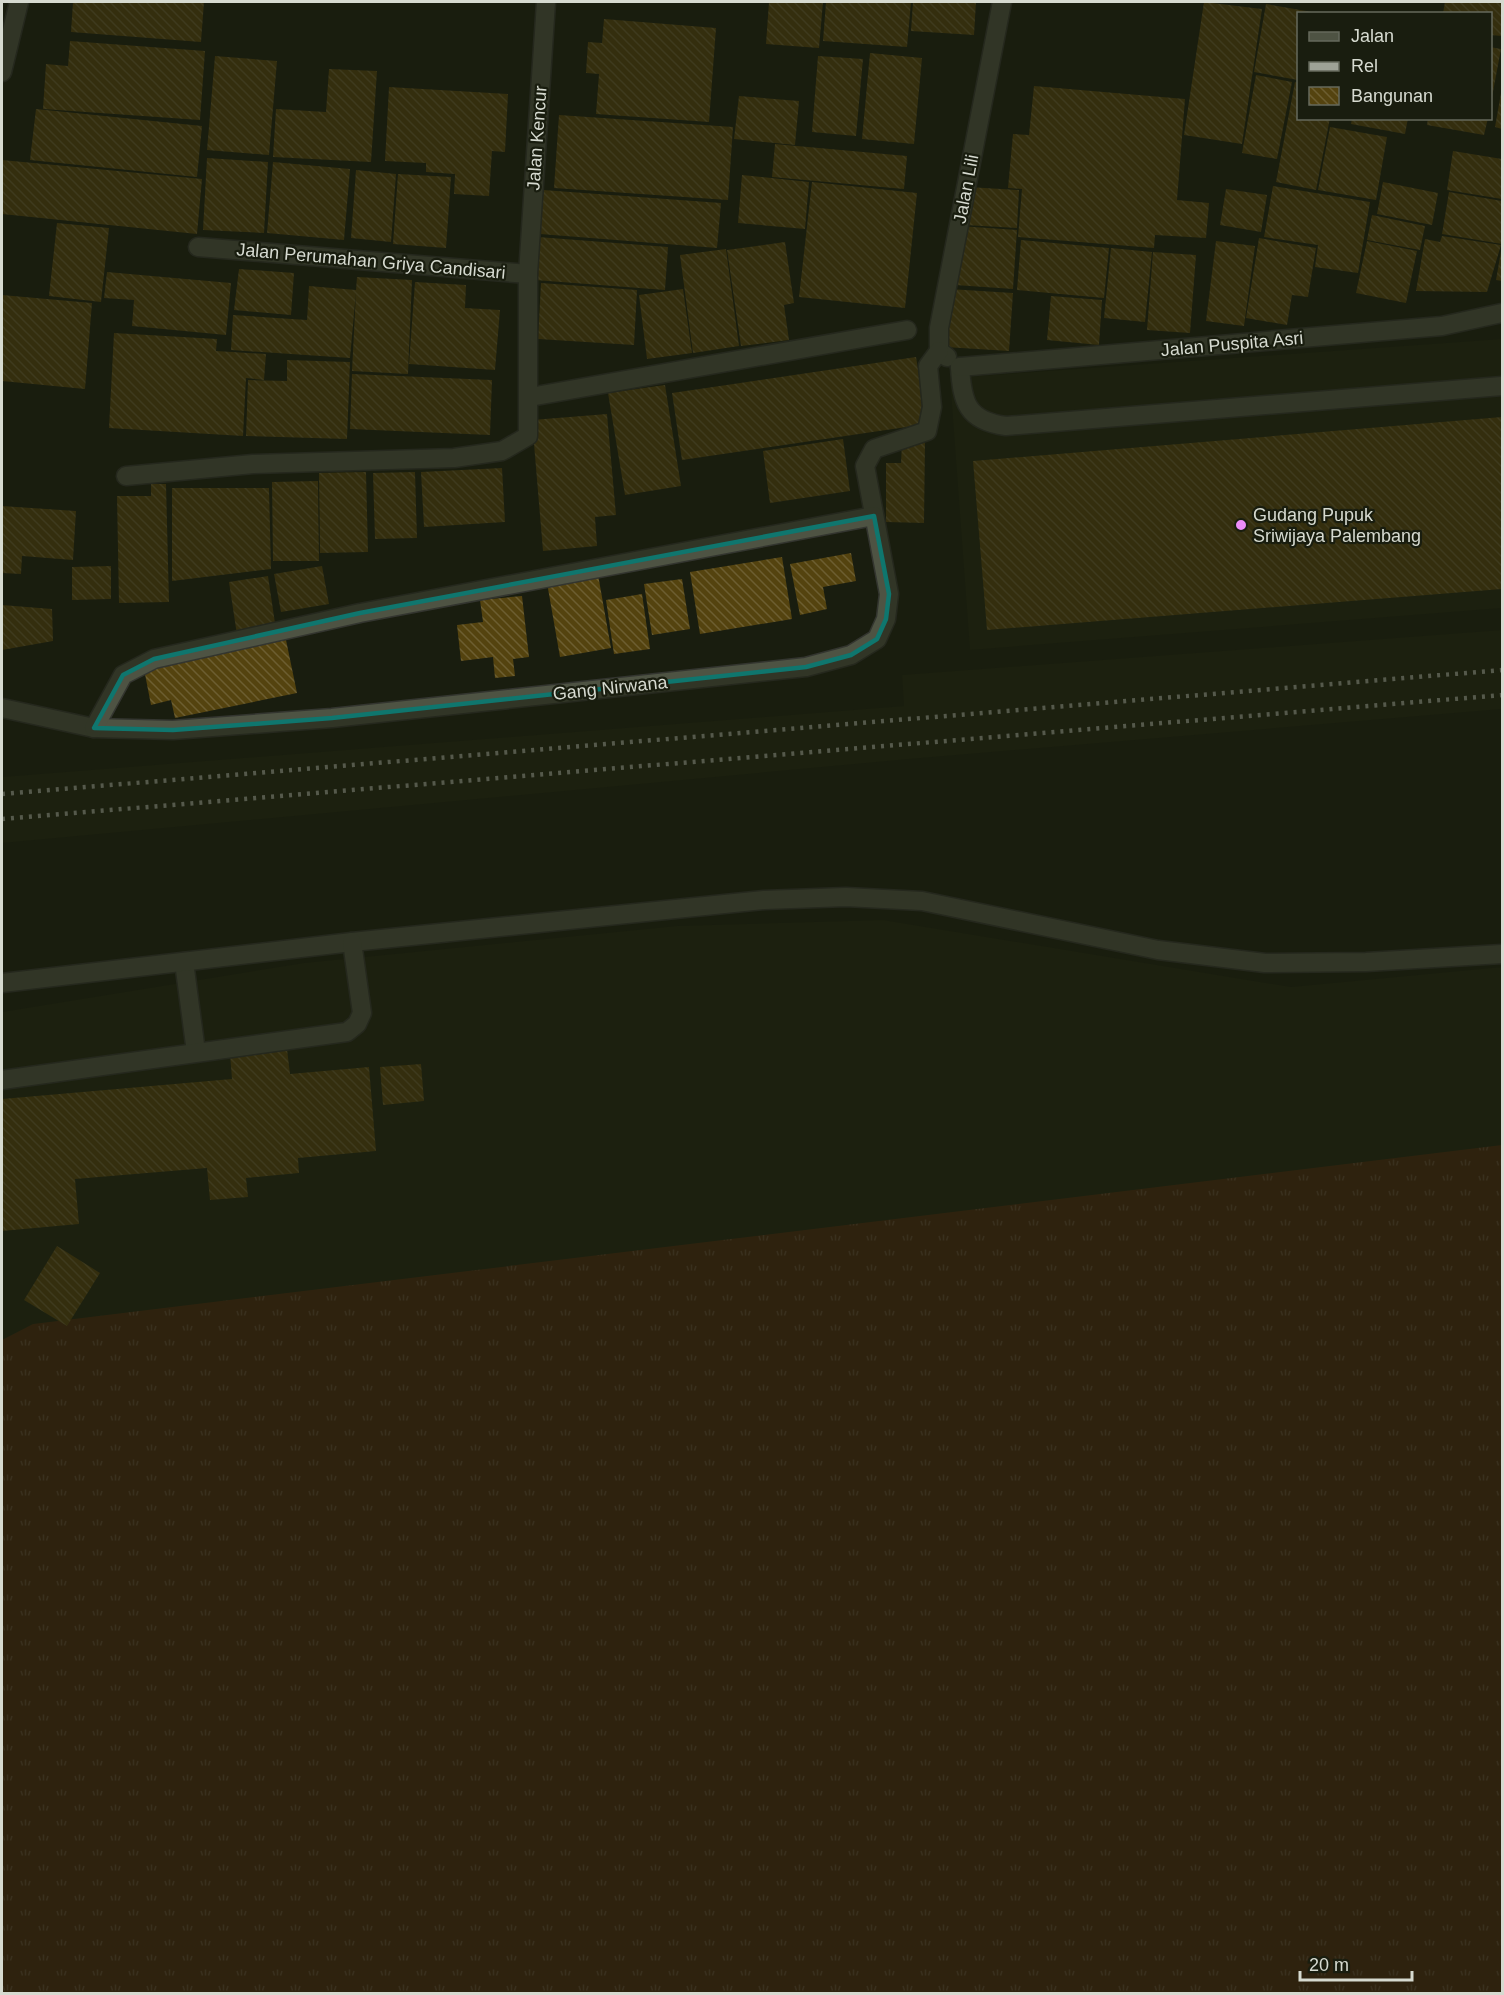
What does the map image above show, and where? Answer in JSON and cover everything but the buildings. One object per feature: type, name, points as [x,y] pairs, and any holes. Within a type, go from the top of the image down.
[{"type":"street","points":[[2,72],[19,2]]},
{"type":"street","name":"Jalan Kencur","points":[[528,274],[546,2]]},
{"type":"street","name":"Jalan Lili","points":[[939,351],[939,328],[1002,2]]},
{"type":"street","name":"Jalan Perumahan Griya Candisari","points":[[126,476],[253,464],[454,458],[502,451],[528,436],[530,397],[528,274],[198,247]]},
{"type":"street","name":"Jalan Puspita Asri","points":[[960,367],[1442,326],[1503,313]]},
{"type":"street","points":[[530,397],[907,330]]},
{"type":"street","points":[[939,351],[960,367],[962,395],[968,408],[991,424],[1006,426],[1503,386]]},
{"type":"street","name":"Gang Nirwana","points":[[2,708],[94,728],[173,730],[332,718],[806,667],[851,655],[877,639],[887,610],[889,594],[865,466],[874,449],[927,431],[932,407],[928,366],[939,351]]},
{"type":"street","points":[[94,728],[123,675],[154,659],[360,613],[874,516]]},
{"type":"street","points":[[2,983],[352,942],[764,900],[846,897],[922,901],[1158,950],[1265,963],[1366,962],[1503,954]]},
{"type":"street","points":[[2,1080],[347,1032],[357,1024],[362,1013],[352,942]]},
{"type":"street","points":[[184,962],[196,1052]]},
{"type":"highlighted area","points":[[874,516],[889,594],[886,619],[877,639],[851,655],[806,667],[332,718],[173,730],[94,728],[123,675],[154,659],[360,613]]},
{"type":"shaded area","name":"Gudang Pupuk Sriwijaya Palembang","points":[[1502,339],[1502,608],[970,650],[950,378]]},
{"type":"shaded area","points":[[1502,630],[1502,709],[909,759],[2,843],[2,777],[904,706],[902,675]]},
{"type":"shaded area","points":[[883,920],[1291,987],[1502,967],[1502,1993],[2,1994],[2,1012],[304,963],[677,926]]},
{"type":"green space","points":[[1502,1145],[1502,1993],[2,1994],[2,1340],[33,1324]]},
{"type":"railway","points":[[2,794],[1502,670]]},
{"type":"railway","points":[[2,819],[1502,695]]},
{"type":"place","name":"Gudang Pupuk Sriwijaya Palembang","points":[[1241,525]]}]
